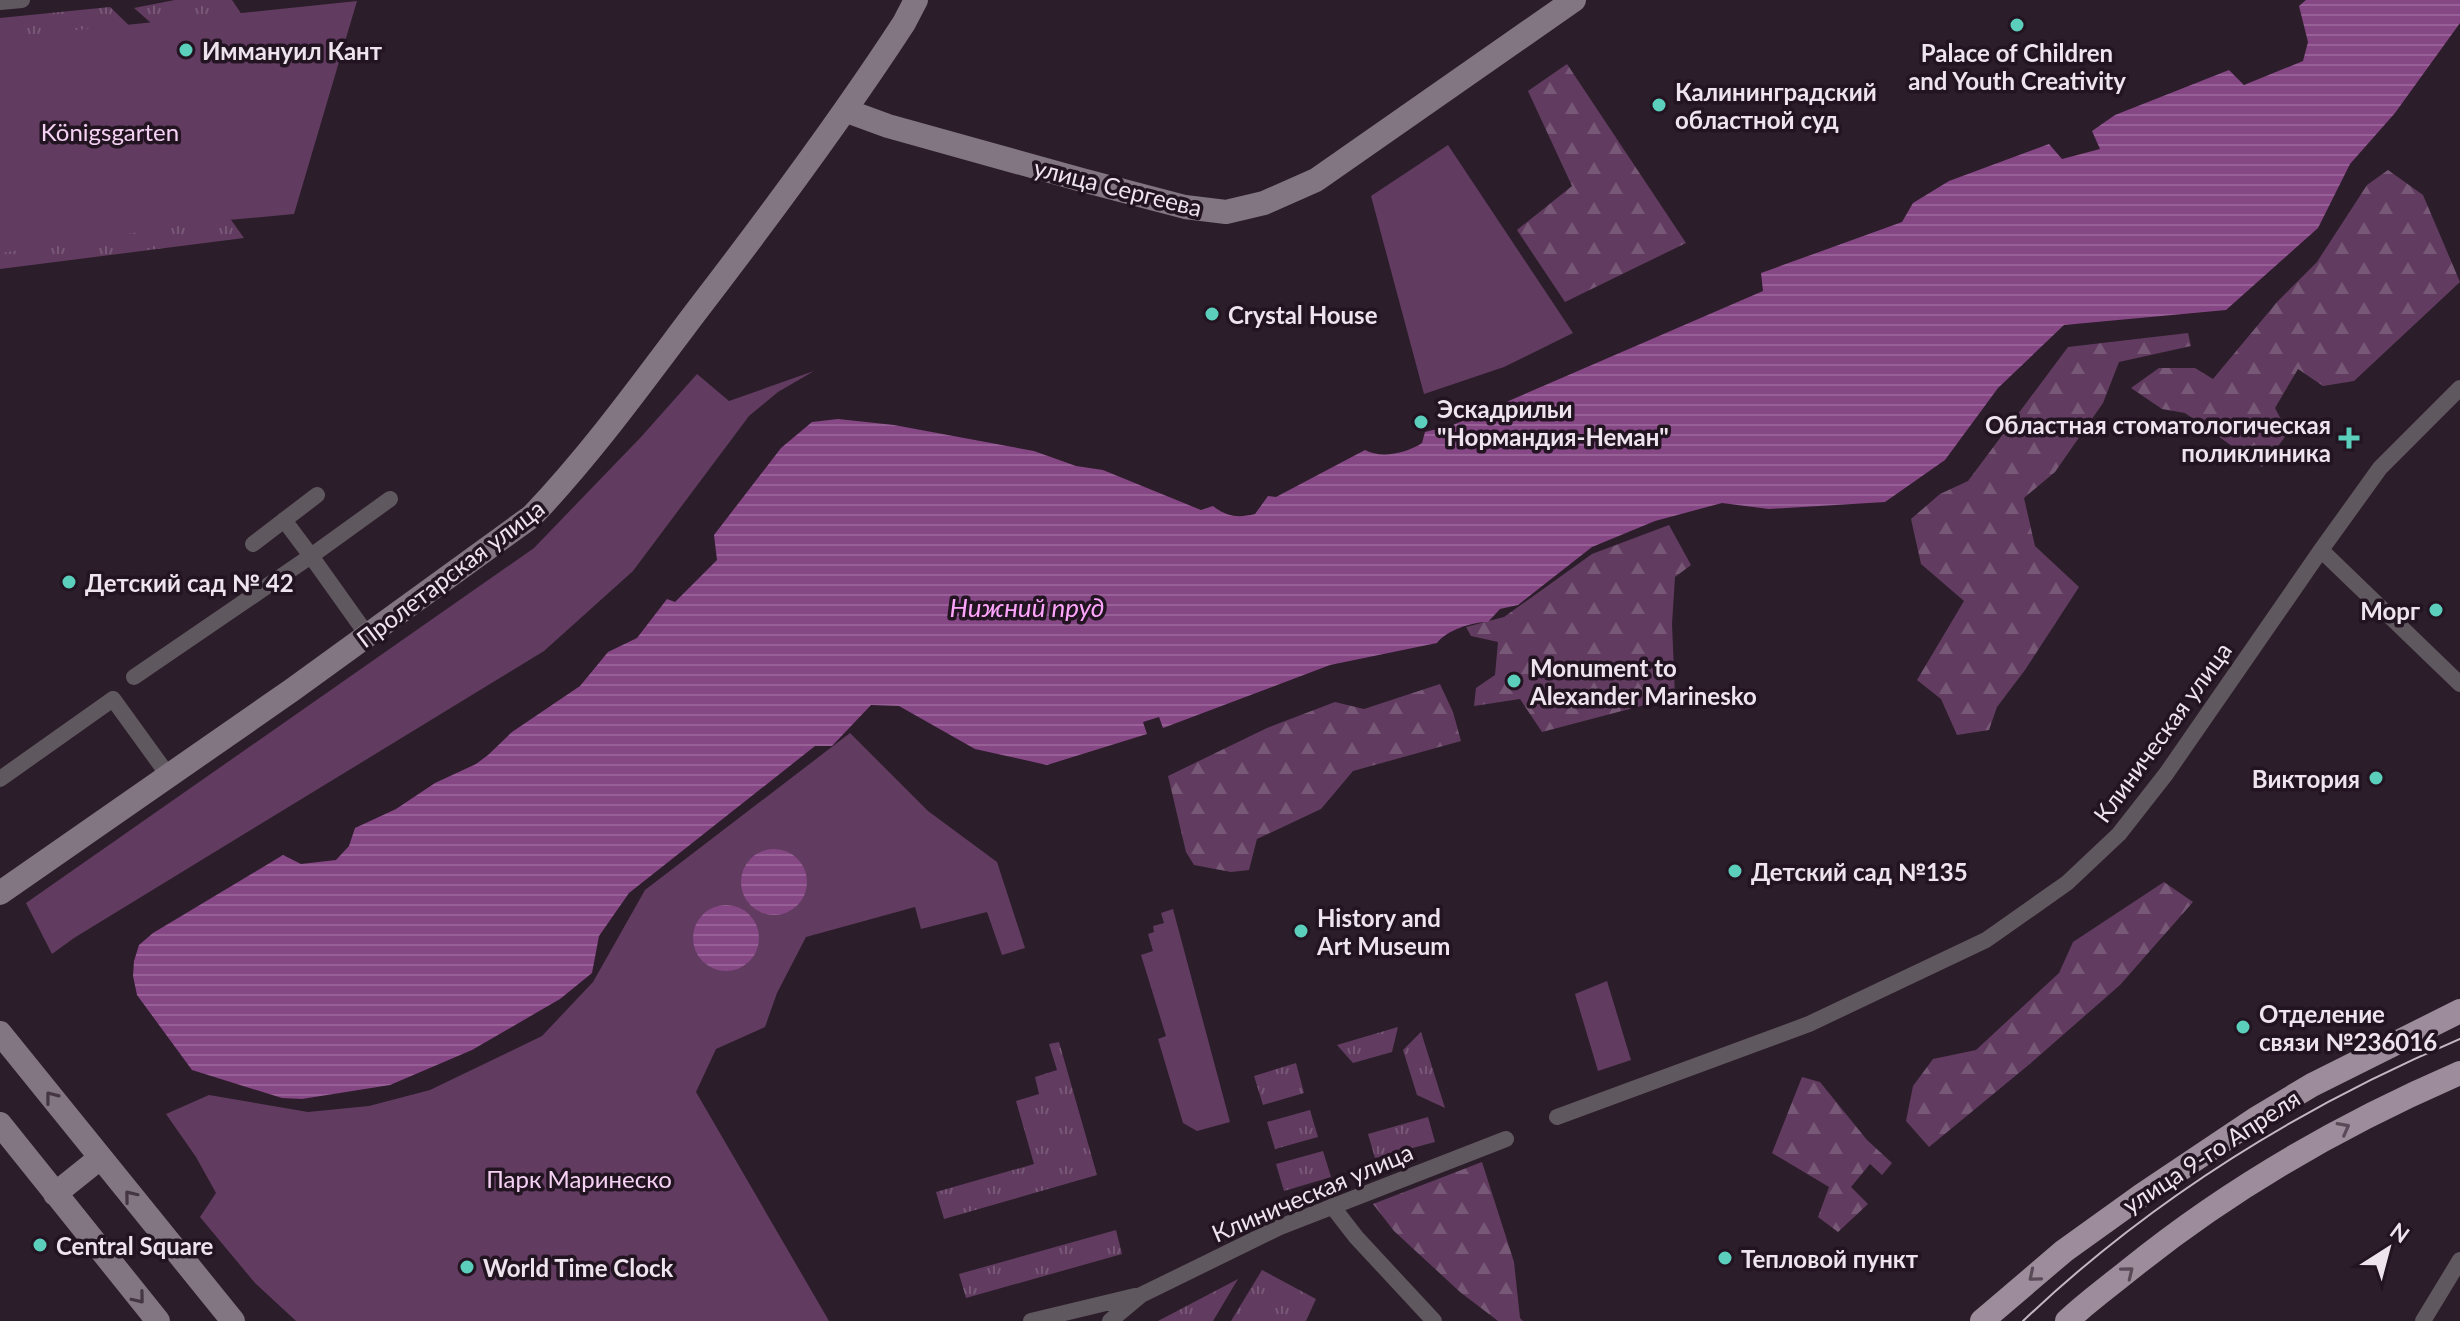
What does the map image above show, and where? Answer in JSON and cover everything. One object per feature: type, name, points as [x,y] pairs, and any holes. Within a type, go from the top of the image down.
[{"type":"main road","name":"Пролетарская улица","points":[[0,893],[368,636],[532,516],[618,416],[847,111],[916,0]]},
{"type":"main road","name":"улица Сергеева","points":[[847,111],[888,126],[1096,184],[1185,207],[1226,212],[1264,203],[1316,180],[1574,0]]},
{"type":"main road","name":"улица 9-го Апреля","points":[[1982,1321],[2064,1251],[2257,1118],[2312,1085],[2460,1011]]},
{"type":"main road","points":[[0,1033],[233,1321]]},
{"type":"main road","name":"улица 9-го Апреля","points":[[2067,1321],[2166,1241],[2238,1191],[2401,1098],[2460,1073]]},
{"type":"main road","points":[[0,1124],[158,1321]]},
{"type":"main road","points":[[55,1194],[100,1158]]},
{"type":"street","points":[[0,2],[22,0]]},
{"type":"street","name":"Клиническая улица","points":[[1557,1117],[1809,1024],[1986,940],[2067,883],[2119,834],[2166,774],[2380,468],[2460,388]]},
{"type":"street","points":[[253,544],[317,495]]},
{"type":"street","points":[[134,677],[390,499]]},
{"type":"street","points":[[284,520],[368,636]]},
{"type":"street","points":[[2321,550],[2460,684]]},
{"type":"street","points":[[0,779],[113,699],[168,775]]},
{"type":"street","name":"Клиническая улица","points":[[1031,1321],[1141,1295],[1280,1227],[1506,1139]]},
{"type":"street","points":[[1332,1206],[1356,1237],[1434,1321]]},
{"type":"street","points":[[2423,1321],[2460,1260]]},
{"type":"street","name":"Клиническая улица","points":[[1110,1321],[1141,1295]]},
{"type":"green space","points":[[175,0],[232,0],[294,92],[159,30],[134,8]]},
{"type":"green space","name":"Königsgarten","points":[[357,1],[294,214],[206,222],[0,253],[0,38]]},
{"type":"green space","points":[[110,7],[141,37],[166,129],[244,238],[0,269],[0,18]]},
{"type":"green space","points":[[1567,64],[1686,243],[1565,302],[1517,230],[1572,186],[1528,91]]},
{"type":"green space","points":[[1448,145],[1573,333],[1504,367],[1424,394],[1371,196]]},
{"type":"green space","points":[[2388,170],[2423,195],[2460,282],[2354,381],[2323,386],[2298,369],[2275,408],[2288,433],[2262,467],[2185,413],[2162,409],[2131,388],[2159,368],[2195,368],[2213,379],[2277,302],[2317,262],[2367,185]]},
{"type":"green space","points":[[2188,333],[2191,346],[2119,362],[2103,403],[2055,472],[2024,498],[2035,546],[2079,587],[1997,707],[1989,730],[1957,735],[1941,699],[1917,680],[1964,601],[1921,564],[1911,519],[1940,494],[1968,481],[2068,347]]},
{"type":"green space","points":[[814,371],[778,392],[749,416],[633,571],[544,651],[52,954],[26,903],[534,548],[697,374],[729,401]]},
{"type":"green space","points":[[1669,525],[1691,565],[1675,577],[1672,624],[1675,697],[1542,732],[1520,699],[1474,706],[1476,688],[1495,675],[1498,642],[1471,636],[1466,627],[1504,617],[1592,554]]},
{"type":"green space","points":[[1440,684],[1453,712],[1461,741],[1353,771],[1321,809],[1257,839],[1249,870],[1231,872],[1194,865],[1186,852],[1168,776],[1267,728],[1335,702],[1364,709]]},
{"type":"green space","name":"Парк Маринеско","points":[[850,733],[928,811],[997,862],[1025,948],[1002,955],[987,912],[921,929],[915,907],[806,937],[777,993],[765,1027],[716,1049],[696,1092],[829,1321],[296,1321],[255,1283],[200,1217],[216,1193],[166,1114],[209,1095],[308,1112],[369,1106],[430,1090],[542,1036],[593,982],[645,890]]},
{"type":"green space","points":[[2164,882],[2193,902],[2120,985],[1929,1147],[1906,1121],[1913,1086],[1933,1059],[1976,1050],[2059,973],[2073,942]]},
{"type":"green space","points":[[1173,909],[1230,1122],[1197,1131],[1183,1123],[1158,1039],[1166,1036],[1141,955],[1153,951],[1148,934],[1154,932],[1153,926],[1164,923],[1161,913]]},
{"type":"green space","points":[[1607,981],[1631,1060],[1598,1071],[1575,994]]},
{"type":"green space","points":[[1398,1027],[1392,1052],[1353,1063],[1337,1045]]},
{"type":"green space","points":[[1421,1032],[1445,1108],[1417,1095],[1403,1050]]},
{"type":"green space","points":[[1059,1042],[1097,1175],[944,1219],[936,1192],[1034,1164],[1016,1101],[1039,1094],[1035,1077],[1057,1070],[1049,1044]]},
{"type":"green space","points":[[1296,1063],[1304,1093],[1263,1105],[1254,1076]]},
{"type":"green space","points":[[1802,1077],[1820,1082],[1867,1140],[1892,1163],[1882,1175],[1870,1164],[1851,1187],[1868,1204],[1838,1232],[1818,1217],[1829,1187],[1772,1153]]},
{"type":"green space","points":[[1310,1110],[1318,1137],[1275,1149],[1267,1122]]},
{"type":"green space","points":[[1428,1117],[1435,1142],[1375,1158],[1368,1134]]},
{"type":"green space","points":[[1323,1151],[1331,1177],[1284,1191],[1276,1164]]},
{"type":"green space","points":[[1482,1162],[1514,1262],[1520,1318],[1523,1321],[1498,1321],[1460,1292],[1394,1231],[1373,1204]]},
{"type":"green space","points":[[1116,1230],[1122,1254],[966,1298],[959,1274]]},
{"type":"green space","points":[[1262,1270],[1316,1299],[1306,1321],[1231,1321]]},
{"type":"green space","points":[[1238,1279],[1213,1321],[1158,1321]]},
{"type":"water","name":"Нижний пруд","points":[[2306,0],[2460,0],[2460,23],[2395,113],[2350,164],[2318,228],[2226,310],[2064,325],[1998,388],[1945,460],[1885,502],[1769,509],[1722,503],[1655,521],[1592,547],[1518,605],[1500,609],[1488,622],[1453,631],[1437,643],[1330,665],[1163,728],[1159,717],[1143,722],[1147,734],[1047,765],[975,749],[899,706],[871,705],[832,746],[815,746],[629,893],[599,936],[592,973],[560,999],[472,1050],[390,1085],[302,1099],[282,1098],[192,1070],[137,995],[134,961],[139,945],[153,933],[283,855],[301,864],[336,860],[349,846],[355,828],[476,764],[512,732],[580,686],[608,652],[637,638],[667,599],[675,602],[717,560],[714,535],[781,448],[812,422],[838,419],[894,425],[1034,451],[1076,466],[1103,470],[1201,510],[1213,506],[1233,516],[1255,514],[1268,496],[1276,497],[1365,450],[1394,454],[1409,450],[1422,443],[1425,432],[1453,425],[1763,291],[1761,273],[1902,222],[1913,203],[1949,181],[2049,144],[2062,159],[2100,149],[2092,131],[2115,115],[2229,70],[2244,85],[2303,61],[2308,42],[2299,6]]},
{"type":"water","points":[[768,849],[780,849],[792,854],[802,864],[807,882],[805,895],[792,910],[780,915],[768,915],[756,910],[746,900],[741,888],[741,876],[746,864],[756,854]]},
{"type":"water","points":[[720,905],[732,905],[744,910],[754,920],[759,938],[757,951],[744,966],[732,971],[720,971],[708,966],[698,956],[693,944],[693,932],[698,920],[708,910]]},
{"type":"tram line","points":[[2023,1321],[2122,1236],[2229,1160],[2342,1095],[2460,1039]]},
{"type":"place","name":"Palace of Children and Youth Creativity","points":[[2017,25]]},
{"type":"place","name":"Иммануил Кант","points":[[186,50]]},
{"type":"place","name":"Калининградский областной суд","points":[[1659,105]]},
{"type":"place","name":"Crystal House","points":[[1212,314]]},
{"type":"place","name":"Эскадрильи \"Нормандия-Неман\"","points":[[1421,422]]},
{"type":"place","name":"Областная стоматологическая поликлиника","points":[[2349,438]]},
{"type":"place","name":"Детский сад № 42","points":[[69,582]]},
{"type":"place","name":"Морг","points":[[2436,610]]},
{"type":"place","name":"Monument to Alexander Marinesko","points":[[1514,681]]},
{"type":"place","name":"Виктория","points":[[2376,778]]},
{"type":"place","name":"Детский сад №135","points":[[1735,871]]},
{"type":"place","name":"History and Art Museum","points":[[1301,931]]},
{"type":"place","name":"Отделение связи №236016","points":[[2243,1027]]},
{"type":"place","name":"Central Square","points":[[40,1245]]},
{"type":"place","name":"Тепловой пункт","points":[[1725,1258]]},
{"type":"place","name":"World Time Clock","points":[[467,1267]]}]
